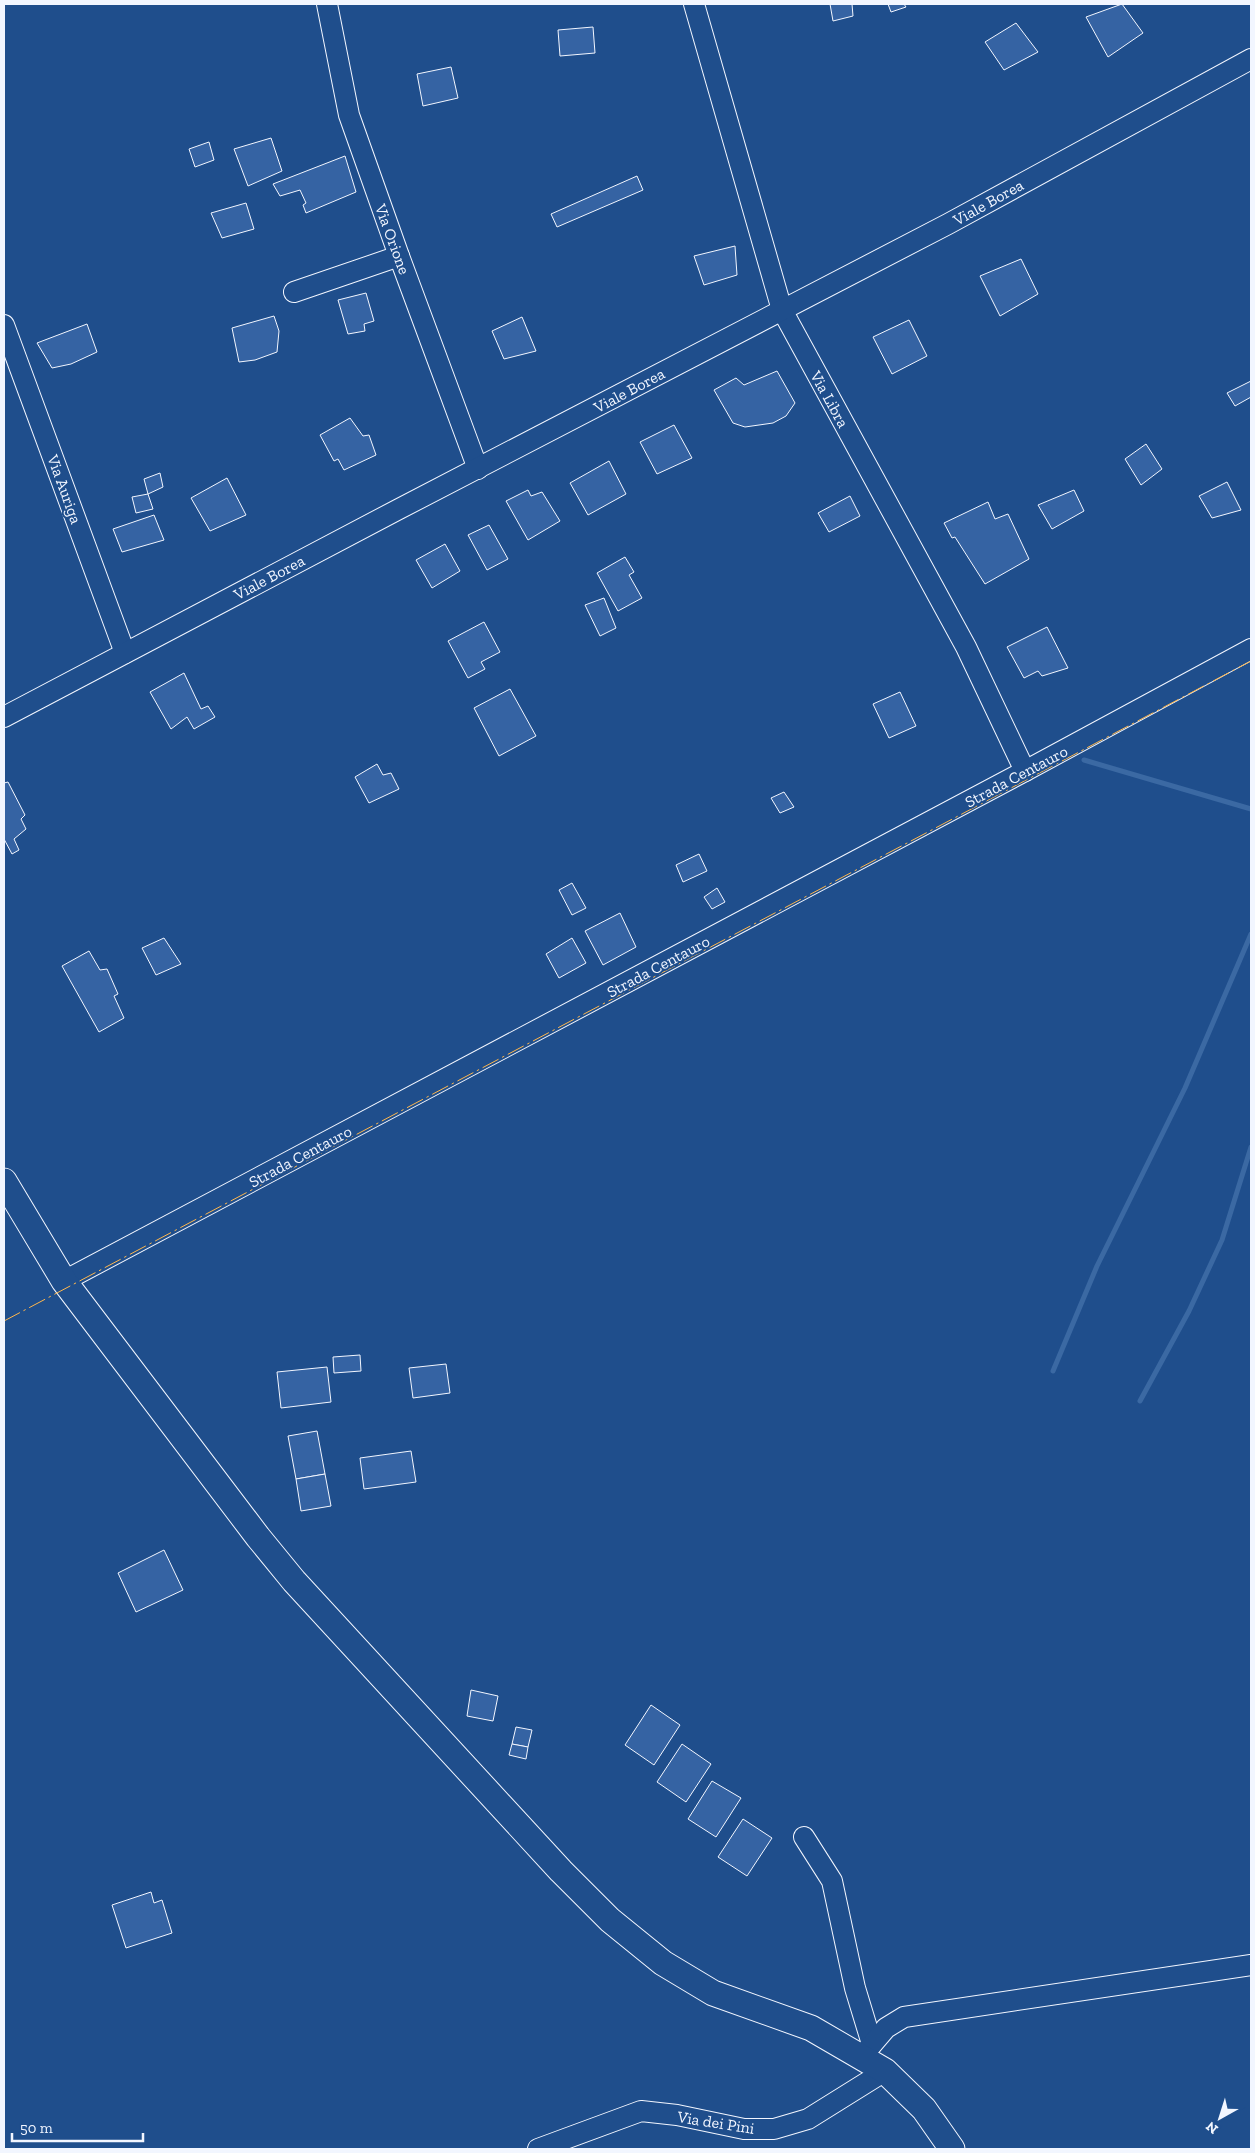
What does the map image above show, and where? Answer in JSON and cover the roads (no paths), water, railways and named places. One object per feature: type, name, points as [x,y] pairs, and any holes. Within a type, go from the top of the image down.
[{"type":"main road","points":[[4,1181],[64,1281],[258,1537],[294,1581],[561,1871],[610,1920],[663,1963],[713,1993],[867,2050],[924,2109],[952,2149]]},
{"type":"street","name":"Via Orione","points":[[327,4],[350,115],[399,256],[478,469]]},
{"type":"street","name":"Via Libra","points":[[694,4],[782,310],[966,647],[1026,771]]},
{"type":"street","name":"Viale Borea","points":[[4,717],[125,652],[948,224],[1251,59]]},
{"type":"street","points":[[294,292],[399,256]]},
{"type":"street","name":"Via Auriga","points":[[4,325],[125,652]]},
{"type":"street","name":"Strada Centauro","points":[[64,1281],[1026,771],[1251,649]]},
{"type":"street","points":[[804,1837],[832,1881],[867,2050]]},
{"type":"street","points":[[867,2050],[886,2028],[904,2017],[1251,1965]]},
{"type":"street","name":"Via dei Pini","points":[[538,2149],[641,2111],[677,2115],[744,2130],[774,2129],[808,2119],[886,2071]]},
{"type":"waterway","points":[[1084,760],[1251,809]]},
{"type":"waterway","points":[[1053,1371],[1097,1266],[1185,1088],[1251,934]]},
{"type":"waterway","points":[[1140,1401],[1189,1311],[1222,1240],[1251,1147]]}]
